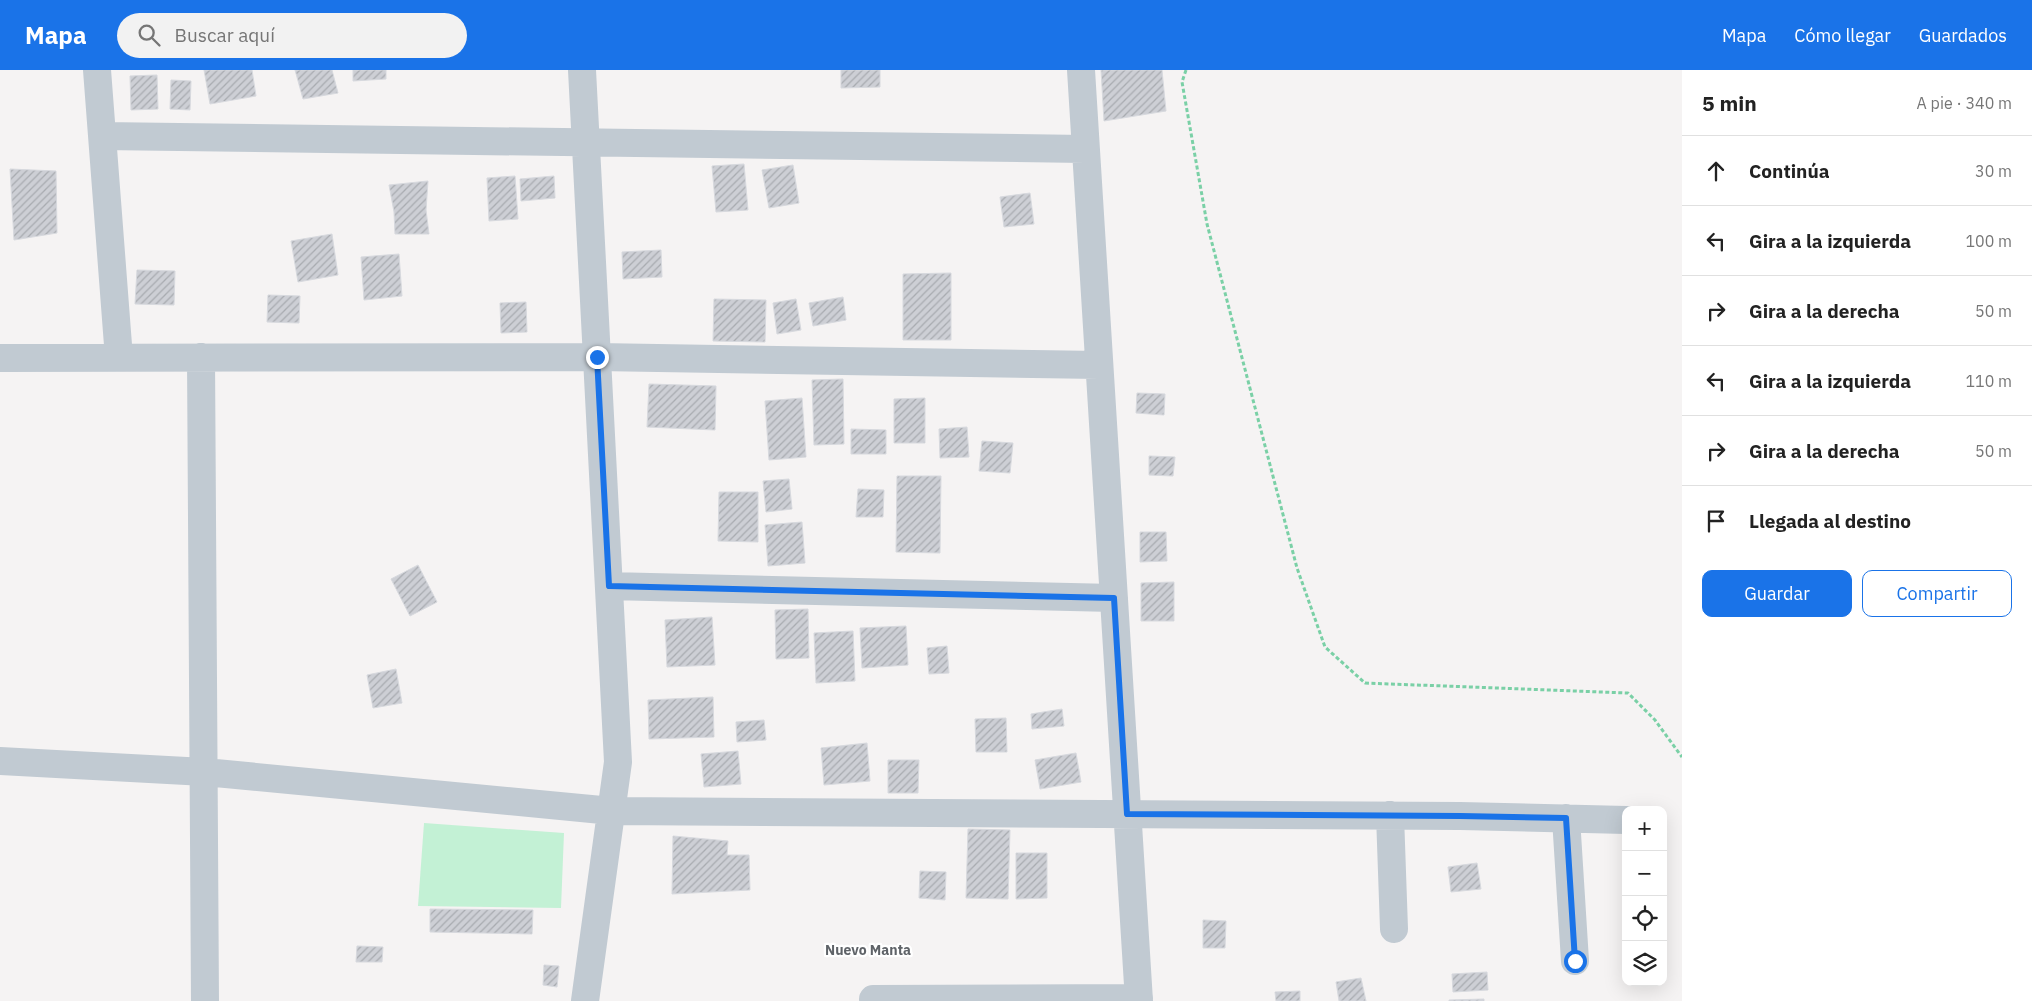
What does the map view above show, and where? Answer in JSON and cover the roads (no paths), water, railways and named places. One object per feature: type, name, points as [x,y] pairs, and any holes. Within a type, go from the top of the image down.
[{"type":"street","points":[[97,70],[120,358]]},
{"type":"street","points":[[582,70],[618,762],[585,1001]]},
{"type":"street","points":[[873,999],[1139,1000],[1081,70]]},
{"type":"street","points":[[102,136],[1085,149]]},
{"type":"street","points":[[201,357],[205,1001]]},
{"type":"street","points":[[0,358],[597,357],[1099,365]]},
{"type":"street","points":[[609,586],[1114,598]]},
{"type":"street","points":[[0,761],[205,772],[612,811],[1390,815],[1622,820]]},
{"type":"street","points":[[1390,815],[1394,929]]},
{"type":"street","points":[[1566,818],[1575,961]]},
{"type":"district","name":"Nuevo Manta","points":[[868,950]]}]
